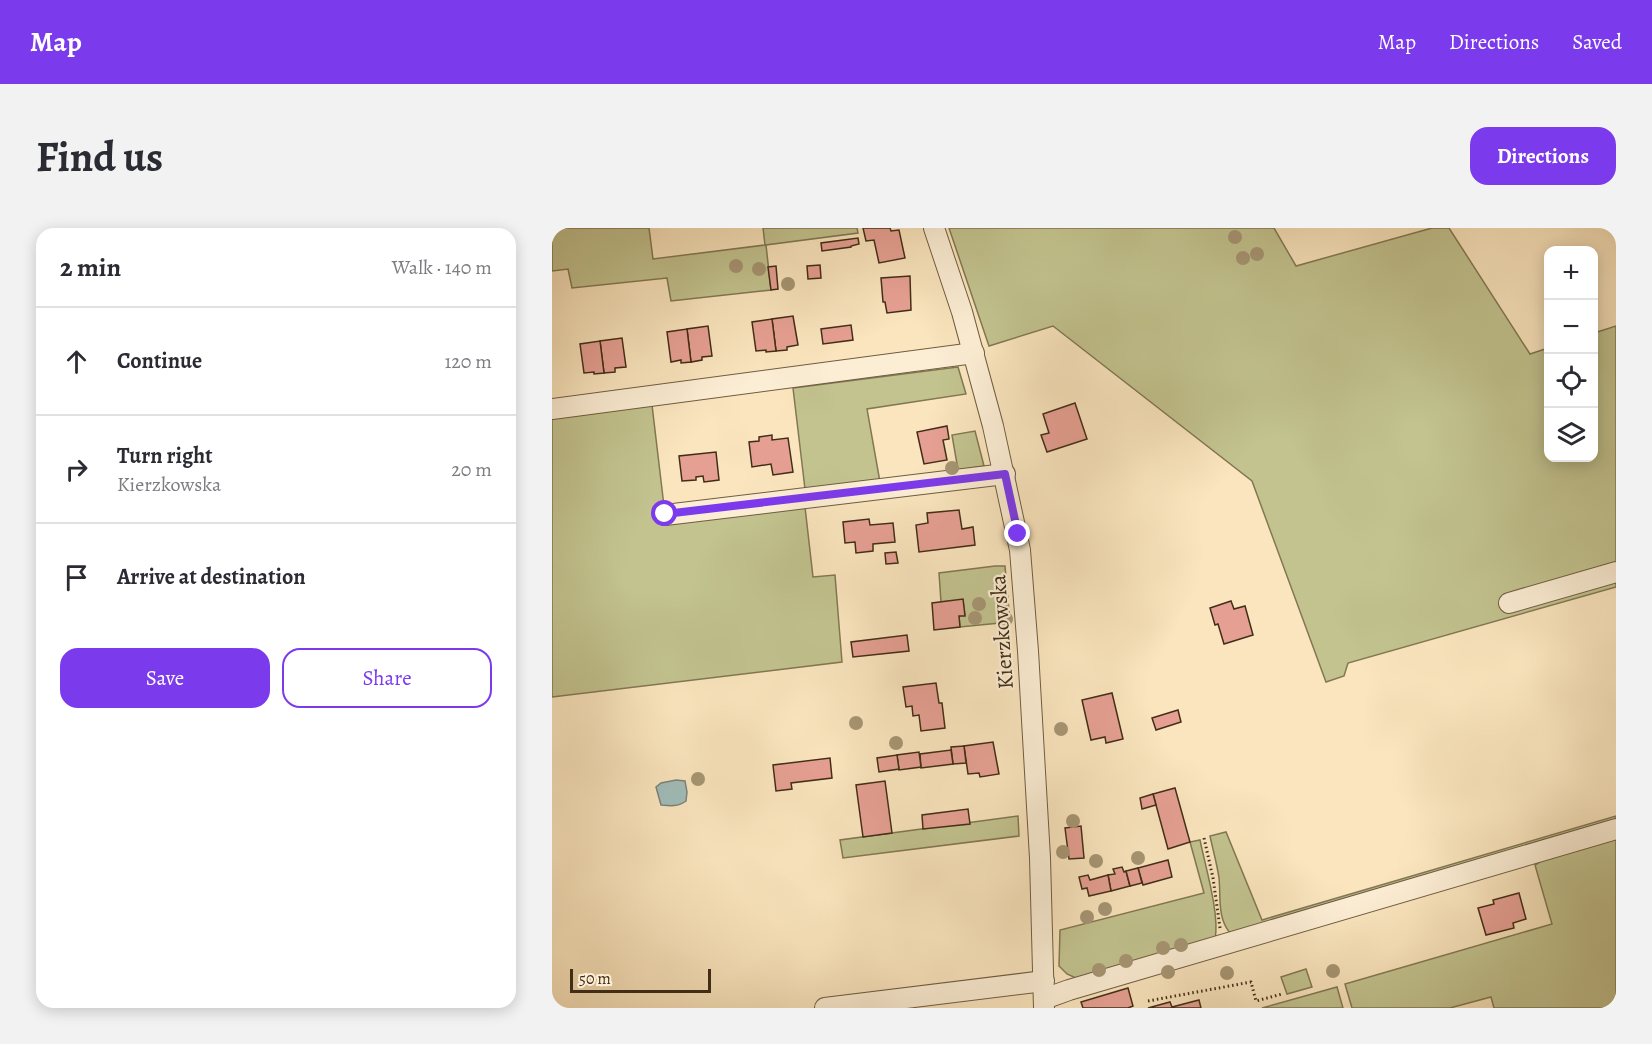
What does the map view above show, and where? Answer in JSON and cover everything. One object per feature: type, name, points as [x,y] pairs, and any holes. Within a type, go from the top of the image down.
[{"type":"street","name":"Kierzkowska","points":[[934,228],[974,353],[1018,534],[1029,651],[1040,858],[1044,996]]},
{"type":"street","points":[[552,409],[974,353]]},
{"type":"street","points":[[665,514],[1005,474]]},
{"type":"street","points":[[1509,603],[1616,572]]},
{"type":"street","points":[[825,1008],[1044,996],[1616,829]]},
{"type":"path","points":[[1204,838],[1213,878],[1218,921],[1225,945]]},
{"type":"path","points":[[1148,1001],[1251,982],[1256,1001],[1282,994]]},
{"type":"green space","points":[[552,228],[649,228],[653,259],[765,245],[763,228],[857,228],[858,233],[766,245],[771,290],[671,301],[667,278],[572,288],[568,269],[552,271]]},
{"type":"green space","points":[[949,228],[1274,228],[1296,266],[1432,228],[1449,228],[1530,354],[1544,349],[1544,462],[1598,462],[1598,332],[1616,326],[1616,587],[1348,663],[1344,676],[1326,682],[1252,481],[1053,326],[989,346]]},
{"type":"green space","points":[[958,367],[966,394],[867,409],[880,482],[805,507],[813,577],[835,575],[842,662],[552,697],[552,416],[652,405],[664,506],[805,489],[793,388]]},
{"type":"green space","points":[[975,431],[984,466],[958,470],[952,435]]},
{"type":"green space","points":[[1005,566],[1010,622],[960,627],[959,616],[965,615],[963,600],[941,602],[939,573]]},
{"type":"green space","points":[[1018,816],[1019,836],[843,858],[840,840]]},
{"type":"green space","points":[[1616,816],[1616,822],[1230,933],[1221,914],[1219,878],[1210,836],[1226,832],[1262,920]]},
{"type":"green space","points":[[1616,837],[1616,1008],[1494,1008],[1491,997],[1450,1008],[1352,1008],[1345,984],[1552,924],[1535,865],[1546,858]]},
{"type":"green space","points":[[1200,840],[1214,904],[1215,939],[1080,980],[1067,974],[1059,966],[1060,930],[1204,893],[1190,842]]},
{"type":"green space","points":[[1306,969],[1312,987],[1287,994],[1281,977]]},
{"type":"green space","points":[[1337,987],[1343,1008],[1262,1008]]},
{"type":"water","points":[[685,781],[686,801],[671,806],[661,805],[656,787],[661,783]]},
{"type":"building","points":[[863,228],[899,230],[905,258],[879,263],[874,240],[866,241]]},
{"type":"building","points":[[858,238],[859,244],[851,247],[822,251],[821,243]]},
{"type":"building","points":[[820,265],[821,278],[808,279],[807,266]]},
{"type":"building","points":[[776,266],[778,289],[771,290],[768,267]]},
{"type":"building","points":[[910,276],[911,310],[887,313],[885,302],[883,302],[881,278]]},
{"type":"building","points":[[793,316],[798,345],[787,347],[787,350],[776,351],[772,319]]},
{"type":"building","points":[[772,319],[776,351],[756,351],[752,322]]},
{"type":"building","points":[[851,325],[853,340],[823,344],[821,329]]},
{"type":"building","points":[[708,326],[712,356],[691,362],[687,329]]},
{"type":"building","points":[[687,329],[691,362],[681,363],[681,360],[671,362],[667,332]]},
{"type":"building","points":[[622,338],[626,367],[615,368],[615,372],[604,373],[600,341]]},
{"type":"building","points":[[600,341],[604,373],[584,373],[580,344]]},
{"type":"building","points":[[1075,403],[1087,439],[1047,452],[1041,435],[1049,433],[1043,414]]},
{"type":"building","points":[[947,426],[949,439],[943,440],[947,460],[924,464],[917,432]]},
{"type":"building","points":[[772,435],[772,440],[788,438],[793,472],[773,475],[771,464],[752,467],[749,442],[759,441],[759,437]]},
{"type":"building","points":[[716,452],[719,480],[704,482],[703,476],[696,477],[696,480],[682,481],[679,456]]},
{"type":"building","points":[[959,510],[962,529],[973,527],[975,545],[919,552],[916,525],[928,523],[927,513]]},
{"type":"building","points":[[869,519],[870,525],[893,523],[895,542],[873,544],[873,551],[856,553],[855,542],[845,543],[843,522]]},
{"type":"building","points":[[896,552],[898,563],[886,564],[885,553]]},
{"type":"building","points":[[963,599],[965,616],[959,616],[960,627],[934,630],[932,603]]},
{"type":"building","points":[[1231,601],[1234,609],[1245,606],[1253,635],[1224,644],[1210,608]]},
{"type":"building","points":[[907,635],[909,651],[853,657],[851,642]]},
{"type":"building","points":[[936,683],[939,703],[942,703],[945,728],[921,731],[919,715],[913,716],[912,706],[906,707],[903,687]]},
{"type":"building","points":[[1112,693],[1123,739],[1106,743],[1105,737],[1091,740],[1082,700]]},
{"type":"building","points":[[1178,710],[1181,722],[1156,730],[1152,718]]},
{"type":"building","points":[[993,742],[999,774],[980,777],[979,773],[968,774],[964,746]]},
{"type":"building","points":[[964,746],[966,763],[953,764],[951,747]]},
{"type":"building","points":[[951,750],[953,764],[921,768],[920,754]]},
{"type":"building","points":[[919,752],[921,767],[899,770],[897,755]]},
{"type":"building","points":[[897,755],[899,769],[879,772],[877,758]]},
{"type":"building","points":[[830,758],[832,778],[791,783],[792,789],[776,791],[773,765]]},
{"type":"building","points":[[885,781],[892,833],[863,837],[856,785]]},
{"type":"building","points":[[1175,788],[1190,842],[1168,849],[1153,794]]},
{"type":"building","points":[[1153,794],[1156,805],[1142,809],[1140,798]]},
{"type":"building","points":[[968,809],[970,824],[923,829],[922,815]]},
{"type":"building","points":[[1081,826],[1084,858],[1069,859],[1065,828]]},
{"type":"building","points":[[1168,860],[1172,877],[1143,885],[1138,868]]},
{"type":"building","points":[[1122,867],[1124,872],[1126,871],[1130,886],[1111,891],[1108,875],[1115,874],[1113,869]]},
{"type":"building","points":[[1138,868],[1142,883],[1130,886],[1126,871]]},
{"type":"building","points":[[1088,875],[1090,880],[1108,875],[1111,891],[1089,896],[1087,888],[1082,889],[1079,877]]},
{"type":"building","points":[[1519,893],[1526,919],[1513,923],[1514,928],[1486,935],[1478,908],[1494,904],[1493,900]]},
{"type":"building","points":[[1128,988],[1133,1006],[1083,1008],[1081,1002]]},
{"type":"building","points":[[1199,1000],[1201,1008],[1148,1008],[1170,1002],[1172,1007]]},
{"type":"route","points":[[665,514],[1005,474],[1018,534]]}]
